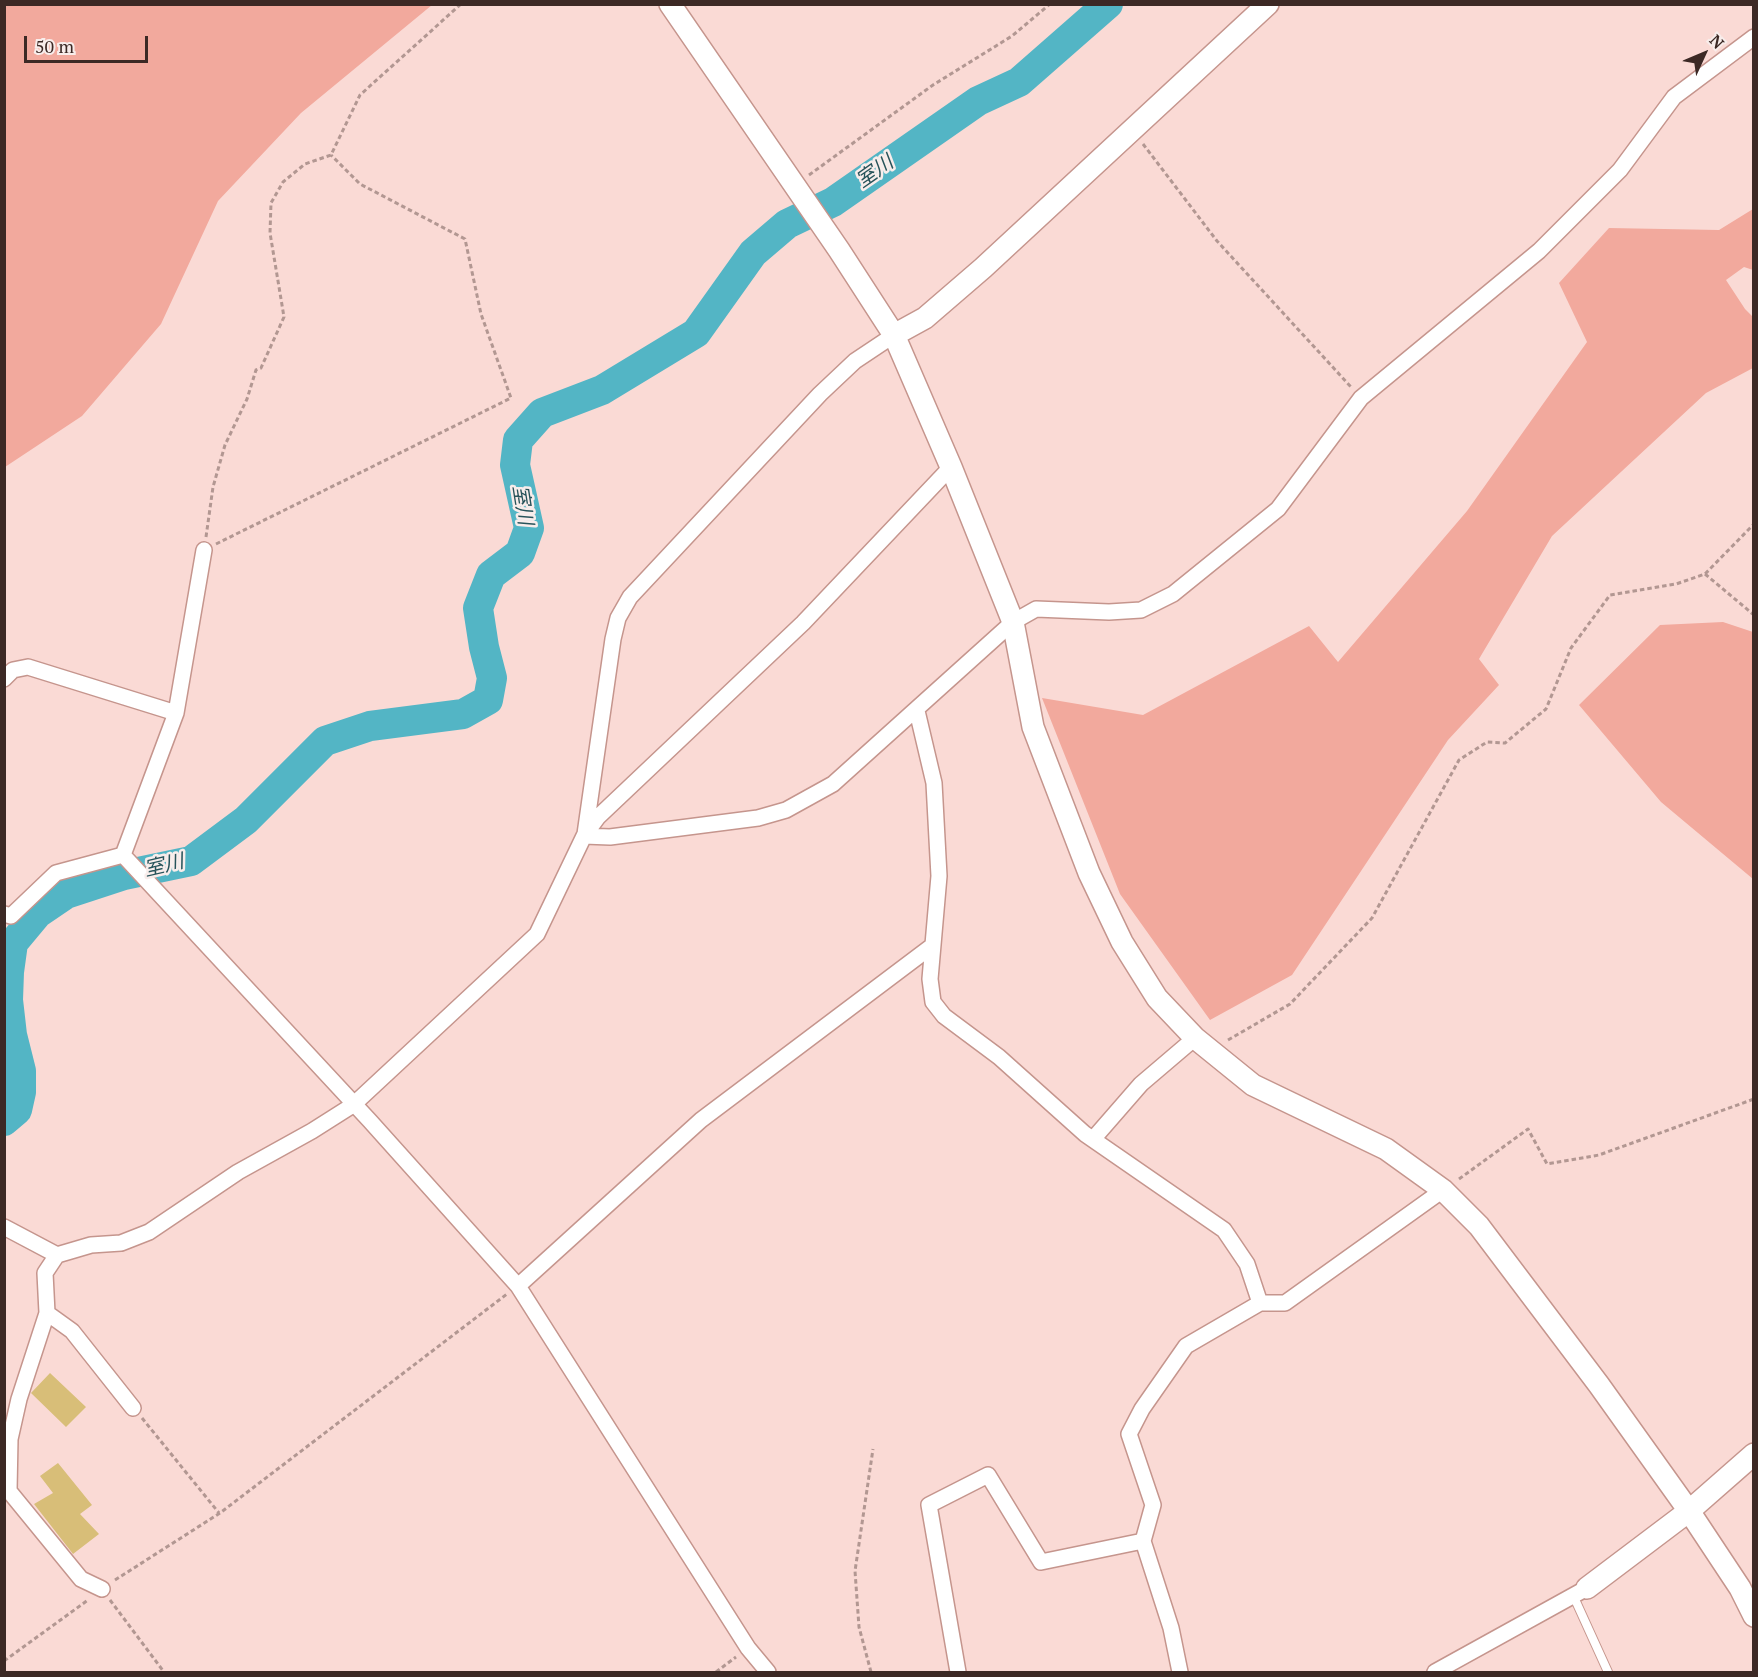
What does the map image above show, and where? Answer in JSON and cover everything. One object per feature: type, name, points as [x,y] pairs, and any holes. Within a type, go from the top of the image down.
[{"type":"street","points":[[669,4],[795,186],[894,335],[951,467],[1013,622],[1033,726],[1089,873],[1122,942],[1157,998],[1195,1038],[1253,1085],[1386,1149],[1443,1190],[1479,1226],[1599,1385],[1689,1511],[1740,1588],[1754,1616]]},
{"type":"street","points":[[584,837],[613,639],[618,618],[630,597],[820,394],[855,361],[925,318],[1268,4]]},
{"type":"street","points":[[584,837],[610,837],[735,821],[786,810],[833,784],[917,711],[1013,622],[1036,609],[1109,612],[1141,610],[1173,594],[1278,509],[1361,398],[1539,251],[1620,170],[1674,97],[1754,38]]},
{"type":"street","points":[[102,1589],[81,1579],[9,1491],[10,1439],[47,1313],[45,1273],[57,1255],[91,1245],[120,1243],[148,1232],[238,1172],[312,1131],[353,1105],[537,934],[584,837],[598,817],[803,623],[951,467]]},
{"type":"street","points":[[123,855],[176,713],[204,550]]},
{"type":"street","points":[[4,679],[13,670],[28,667],[176,713]]},
{"type":"street","points":[[917,711],[934,783],[939,876],[930,979],[933,1002],[944,1016],[999,1057],[1085,1134],[1094,1138],[1224,1230],[1246,1264],[1260,1303]]},
{"type":"street","points":[[4,914],[11,916],[57,873],[123,855]]},
{"type":"street","points":[[123,855],[518,1286],[748,1648],[768,1672]]},
{"type":"street","points":[[518,1286],[701,1120],[932,946]]},
{"type":"street","points":[[1094,1138],[1142,1084],[1195,1038]]},
{"type":"street","points":[[1180,1672],[1171,1628],[1143,1540],[1153,1505],[1129,1434],[1142,1409],[1186,1346],[1260,1303],[1285,1304],[1443,1190]]},
{"type":"street","points":[[4,1227],[57,1255]]},
{"type":"street","points":[[47,1313],[72,1331],[133,1408]]},
{"type":"street","points":[[1435,1672],[1580,1592],[1689,1511],[1754,1454]]},
{"type":"street","points":[[958,1672],[929,1505],[988,1475],[1041,1562],[1143,1540]]},
{"type":"lane","points":[[1580,1592],[1608,1672]]},
{"type":"path","points":[[204,550],[213,487],[225,445],[247,399],[256,370],[261,368],[284,316],[270,233],[271,203],[283,182],[305,164],[331,154],[360,95],[461,4]]},
{"type":"path","points":[[795,186],[933,85],[1012,36],[1050,4]]},
{"type":"path","points":[[1131,129],[1217,241],[1361,398]]},
{"type":"path","points":[[204,550],[511,398],[481,314],[465,239],[360,184],[331,154]]},
{"type":"path","points":[[1224,1043],[1257,1021],[1290,1004],[1372,918],[1459,760],[1487,742],[1505,742],[1546,710],[1571,648],[1610,595],[1676,585],[1705,574],[1754,524]]},
{"type":"path","points":[[1705,574],[1754,615]]},
{"type":"path","points":[[1443,1190],[1528,1129],[1547,1164],[1599,1155],[1754,1099]]},
{"type":"path","points":[[4,1661],[102,1589],[220,1513],[518,1286]]},
{"type":"path","points":[[133,1408],[220,1513]]},
{"type":"path","points":[[871,1672],[859,1627],[855,1571],[873,1449]]},
{"type":"path","points":[[102,1589],[164,1672]]},
{"type":"path","points":[[716,1672],[748,1648]]},
{"type":"shaded area","points":[[5,4],[432,5],[301,113],[218,201],[161,324],[82,416],[5,467]]},
{"type":"shaded area","points":[[1753,209],[1753,270],[1744,267],[1726,280],[1753,317],[1753,368],[1706,393],[1552,536],[1479,659],[1499,685],[1448,740],[1292,975],[1210,1020],[1120,894],[1042,698],[1143,715],[1309,626],[1338,662],[1467,511],[1587,342],[1559,283],[1609,228],[1719,230]]},
{"type":"shaded area","points":[[1723,622],[1753,632],[1753,879],[1661,802],[1579,705],[1660,625]]},
{"type":"building","points":[[50,1373],[86,1407],[66,1427],[31,1393]]},
{"type":"building","points":[[58,1463],[92,1505],[80,1514],[99,1534],[73,1554],[34,1504],[53,1493],[40,1476]]},
{"type":"waterway","name":"室川","points":[[4,1121],[17,1110],[21,1092],[21,1071],[12,1035],[8,1000],[13,943],[38,913],[66,894],[124,875],[191,861],[246,820],[325,741],[370,726],[463,714],[488,700],[492,678],[478,608],[491,575],[520,553],[529,528],[515,465],[518,440],[542,413],[602,390],[696,333],[753,253],[787,224],[833,202],[978,101],[1019,82],[1108,4]]}]
